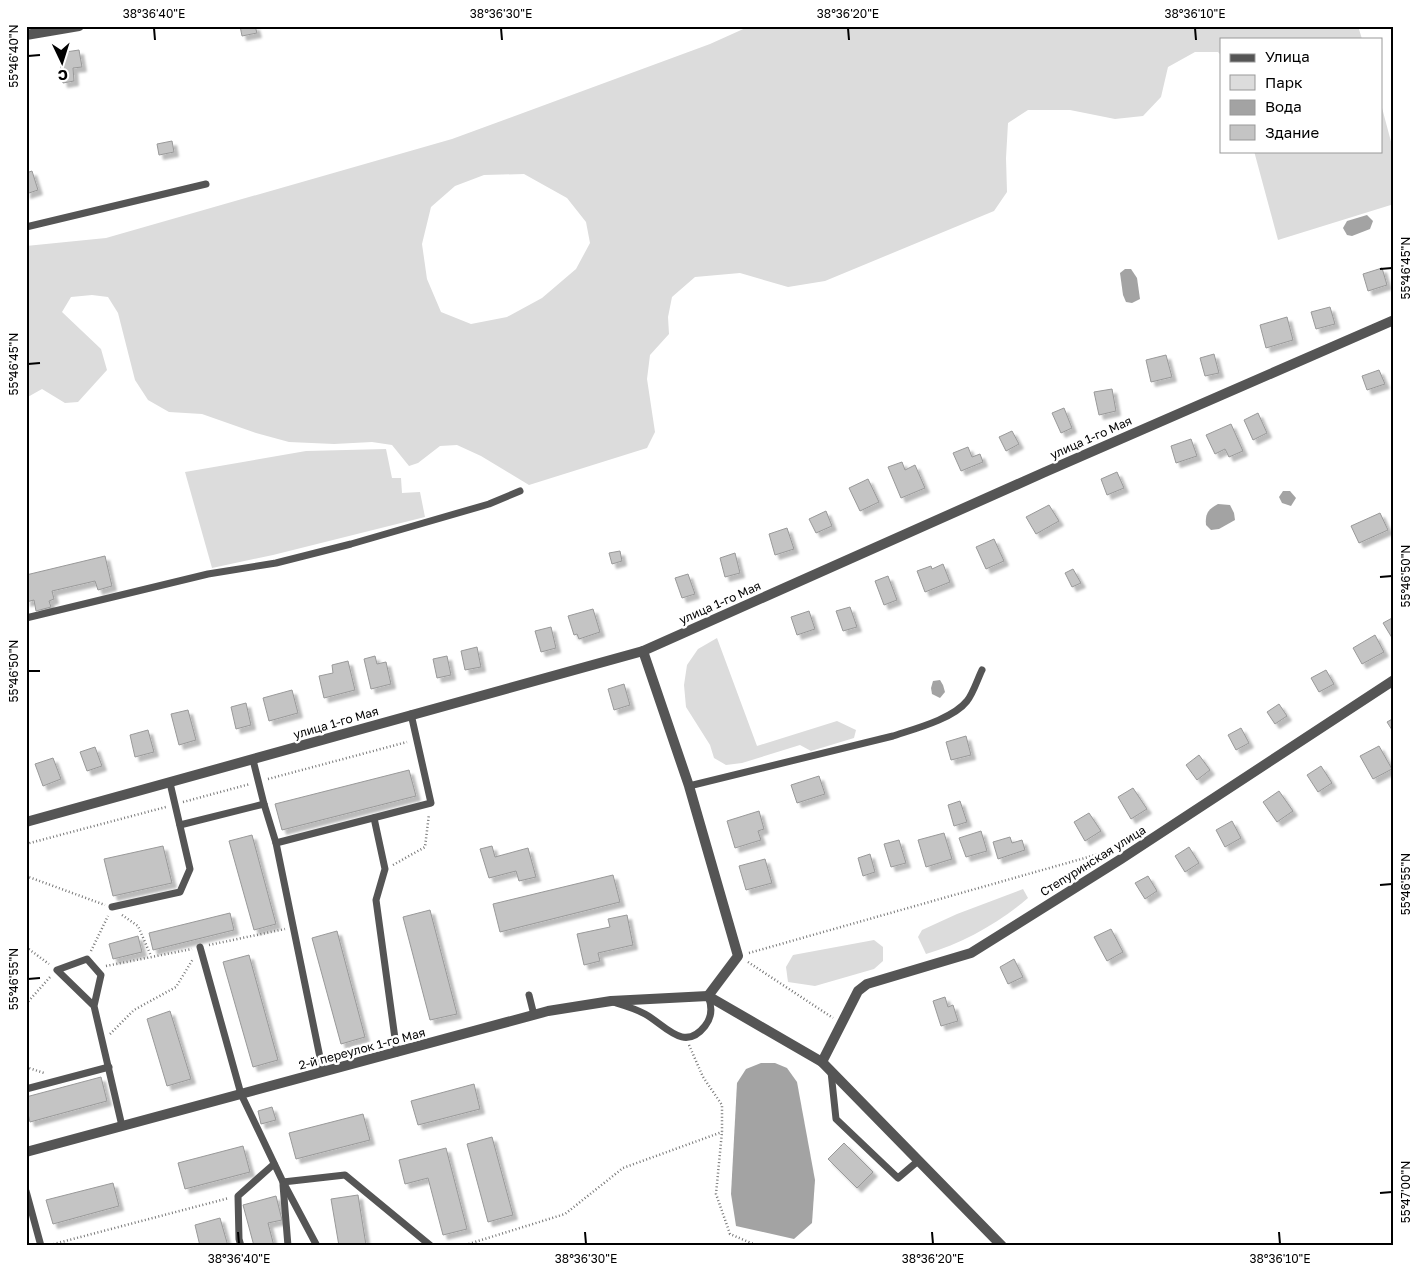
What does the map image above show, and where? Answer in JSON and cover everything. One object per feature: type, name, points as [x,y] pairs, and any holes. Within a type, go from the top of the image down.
[{"type":"street","points":[[26,35],[79,26]]},
{"type":"street","name":"улица 1-го Мая","points":[[26,822],[643,651],[1027,480],[1394,320]]},
{"type":"street","points":[[643,651],[689,786],[738,956],[708,996],[822,1062],[1002,1246]]},
{"type":"street","name":"Степуринская улица","points":[[822,1062],[858,991],[867,984],[971,953],[1120,859],[1394,680]]},
{"type":"street","name":"2-й переулок 1-го Мая","points":[[26,1152],[534,1015],[611,1001],[708,996]]},
{"type":"lane","points":[[26,227],[206,184]]},
{"type":"lane","points":[[26,618],[208,574],[276,563],[351,544],[489,504],[520,491]]},
{"type":"lane","points":[[689,786],[893,736],[926,725],[949,715],[968,701],[982,670]]},
{"type":"lane","points":[[276,843],[430,804],[411,714]]},
{"type":"lane","points":[[253,760],[276,843],[323,1072]]},
{"type":"lane","points":[[112,908],[180,892],[190,869],[170,783]]},
{"type":"lane","points":[[180,825],[264,804]]},
{"type":"lane","points":[[374,818],[386,869],[376,900],[397,1052]]},
{"type":"lane","points":[[200,947],[241,1094],[316,1246]]},
{"type":"lane","points":[[94,1006],[57,970],[87,959],[101,975],[94,1006],[122,1126]]},
{"type":"lane","points":[[529,995],[534,1015]]},
{"type":"lane","points":[[611,1001],[645,1014],[677,1036],[686,1037],[695,1035],[708,1022],[711,1014],[711,1005],[708,996]]},
{"type":"lane","points":[[26,1089],[109,1067]]},
{"type":"lane","points":[[831,1071],[836,1119],[898,1178],[918,1161]]},
{"type":"lane","points":[[241,1246],[238,1239],[238,1196],[274,1164]]},
{"type":"lane","points":[[283,1182],[345,1176],[431,1246]]},
{"type":"lane","points":[[283,1182],[288,1246]]},
{"type":"lane","points":[[26,1191],[40,1246]]},
{"type":"path","points":[[26,844],[416,740]]},
{"type":"path","points":[[386,869],[425,847],[430,804]]},
{"type":"path","points":[[738,956],[1106,852],[1120,859]]},
{"type":"path","points":[[26,876],[112,908],[138,926],[151,956]]},
{"type":"path","points":[[87,959],[112,908]]},
{"type":"path","points":[[26,947],[57,970],[26,1004]]},
{"type":"path","points":[[102,1041],[134,1010],[176,987],[200,947]]},
{"type":"path","points":[[738,956],[842,1024]]},
{"type":"path","points":[[686,1037],[703,1077],[722,1105],[722,1132],[716,1194],[730,1234],[758,1246]]},
{"type":"path","points":[[462,1246],[565,1214],[622,1168],[722,1132]]},
{"type":"path","points":[[46,1246],[238,1196]]},
{"type":"green space","points":[[750,26],[1358,26],[1362,38],[1220,38],[1220,54],[1218,52],[1195,52],[1168,67],[1161,97],[1143,116],[1115,119],[1070,110],[1028,110],[1008,123],[1007,192],[994,211],[825,281],[788,287],[740,273],[695,277],[672,297],[668,317],[669,334],[650,355],[647,379],[655,432],[647,448],[529,485],[481,456],[457,445],[440,446],[418,463],[409,466],[392,445],[372,442],[334,444],[289,442],[256,433],[202,414],[169,412],[148,400],[135,380],[118,313],[108,297],[92,295],[71,297],[62,312],[101,349],[107,370],[78,402],[65,403],[42,389],[26,398],[26,246],[106,238],[452,139],[710,44]],"holes":[[[524,174],[567,198],[586,222],[590,243],[576,269],[542,298],[507,317],[471,324],[441,312],[427,279],[422,244],[431,207],[455,186],[484,175]]]},
{"type":"green space","points":[[1382,108],[1394,153],[1394,204],[1278,240],[1254,152],[1382,152]]},
{"type":"green space","points":[[386,449],[392,478],[401,478],[402,493],[420,492],[425,517],[273,555],[212,568],[185,472],[306,451]]},
{"type":"green space","points":[[717,638],[757,746],[837,721],[856,730],[854,738],[811,751],[800,745],[742,763],[726,765],[714,758],[710,745],[686,707],[684,685],[687,665],[698,649]]},
{"type":"green space","points":[[1023,889],[1028,898],[1005,916],[967,938],[926,954],[918,937],[922,930],[957,914]]},
{"type":"green space","points":[[874,940],[883,947],[883,961],[874,969],[815,986],[788,982],[786,967],[793,955]]},
{"type":"water","points":[[1367,215],[1373,221],[1370,229],[1352,236],[1347,235],[1343,228],[1347,221]]},
{"type":"water","points":[[1125,269],[1131,269],[1137,278],[1140,299],[1132,303],[1126,302],[1123,295],[1120,273]]},
{"type":"water","points":[[1283,491],[1290,491],[1296,498],[1291,506],[1282,503],[1279,497]]},
{"type":"water","points":[[1218,504],[1230,505],[1235,520],[1219,529],[1211,530],[1206,525],[1206,518],[1210,510]]},
{"type":"water","points":[[940,680],[945,692],[940,698],[932,694],[931,688],[933,681]]},
{"type":"water","points":[[761,1063],[775,1063],[787,1068],[797,1082],[815,1180],[812,1223],[794,1239],[736,1226],[731,1194],[737,1083],[746,1069]]},
{"type":"building","points":[[240,26],[255,26],[257,33],[242,36]]},
{"type":"building","points":[[79,50],[82,67],[73,68],[74,81],[63,83],[59,53]]},
{"type":"building","points":[[172,141],[174,152],[159,155],[157,144]]},
{"type":"building","points":[[32,171],[38,190],[26,194],[26,173]]},
{"type":"building","points":[[1382,268],[1387,285],[1368,291],[1363,274]]},
{"type":"building","points":[[1330,307],[1335,324],[1316,329],[1311,312]]},
{"type":"building","points":[[1287,317],[1293,340],[1266,348],[1260,325]]},
{"type":"building","points":[[1214,354],[1219,373],[1205,376],[1200,358]]},
{"type":"building","points":[[1166,355],[1172,377],[1151,382],[1146,360]]},
{"type":"building","points":[[1379,370],[1385,384],[1367,390],[1362,376]]},
{"type":"building","points":[[1112,389],[1116,411],[1099,415],[1094,392]]},
{"type":"building","points":[[1064,408],[1072,428],[1061,433],[1052,413]]},
{"type":"building","points":[[1258,413],[1267,433],[1253,440],[1244,420]]},
{"type":"building","points":[[1231,424],[1243,451],[1229,457],[1225,449],[1215,454],[1206,435]]},
{"type":"building","points":[[1012,431],[1019,444],[1006,451],[999,437]]},
{"type":"building","points":[[1191,439],[1197,456],[1176,463],[1171,446]]},
{"type":"building","points":[[968,447],[972,457],[980,454],[983,462],[961,471],[953,453]]},
{"type":"building","points":[[902,462],[905,470],[915,465],[925,488],[901,498],[888,467]]},
{"type":"building","points":[[1117,472],[1124,488],[1107,495],[1101,479]]},
{"type":"building","points":[[868,479],[879,502],[860,511],[849,488]]},
{"type":"building","points":[[1049,505],[1059,521],[1036,534],[1026,517]]},
{"type":"building","points":[[826,511],[832,526],[816,533],[809,519]]},
{"type":"building","points":[[1380,513],[1388,530],[1359,543],[1351,526]]},
{"type":"building","points":[[787,528],[794,549],[775,555],[769,534]]},
{"type":"building","points":[[994,539],[1004,561],[986,569],[976,547]]},
{"type":"building","points":[[620,551],[622,561],[612,564],[609,553]]},
{"type":"building","points":[[735,553],[740,573],[725,577],[720,558]]},
{"type":"building","points":[[105,556],[112,586],[98,590],[95,581],[52,591],[54,599],[49,601],[51,607],[36,611],[34,600],[26,602],[26,575]]},
{"type":"building","points":[[943,564],[950,582],[925,592],[917,571],[931,566],[932,569]]},
{"type":"building","points":[[1073,569],[1081,583],[1072,587],[1065,573]]},
{"type":"building","points":[[688,574],[695,594],[682,598],[675,578]]},
{"type":"building","points":[[888,576],[897,600],[884,605],[875,581]]},
{"type":"building","points":[[850,607],[857,627],[843,631],[836,611]]},
{"type":"building","points":[[593,609],[600,632],[579,639],[577,634],[574,635],[568,616]]},
{"type":"building","points":[[809,611],[815,629],[797,635],[791,617]]},
{"type":"building","points":[[1394,617],[1394,641],[1383,623]]},
{"type":"building","points":[[551,627],[556,648],[541,652],[535,631]]},
{"type":"building","points":[[1375,635],[1384,652],[1362,664],[1353,648]]},
{"type":"building","points":[[477,647],[481,667],[465,670],[461,651]]},
{"type":"building","points":[[375,656],[377,664],[386,662],[391,684],[371,689],[364,659]]},
{"type":"building","points":[[447,656],[451,675],[437,678],[433,659]]},
{"type":"building","points":[[348,661],[355,690],[324,698],[319,676],[333,673],[332,665]]},
{"type":"building","points":[[1326,670],[1334,684],[1319,692],[1311,678]]},
{"type":"building","points":[[624,684],[630,705],[614,710],[608,689]]},
{"type":"building","points":[[292,690],[298,713],[269,721],[263,698]]},
{"type":"building","points":[[246,703],[251,725],[236,729],[231,707]]},
{"type":"building","points":[[1279,704],[1287,716],[1275,724],[1267,712]]},
{"type":"building","points":[[188,710],[196,740],[179,745],[171,714]]},
{"type":"building","points":[[1394,718],[1394,733],[1387,722]]},
{"type":"building","points":[[1241,728],[1249,743],[1236,750],[1228,735]]},
{"type":"building","points":[[148,730],[154,752],[135,757],[130,735]]},
{"type":"building","points":[[966,736],[971,755],[951,760],[946,742]]},
{"type":"building","points":[[1379,746],[1392,769],[1373,779],[1360,756]]},
{"type":"building","points":[[95,747],[102,766],[87,771],[80,752]]},
{"type":"building","points":[[1199,755],[1210,770],[1197,780],[1186,765]]},
{"type":"building","points":[[53,758],[61,779],[43,786],[35,764]]},
{"type":"building","points":[[1321,766],[1332,783],[1318,792],[1307,775]]},
{"type":"building","points":[[409,770],[416,796],[282,830],[275,804]]},
{"type":"building","points":[[819,776],[825,794],[797,803],[791,785]]},
{"type":"building","points":[[1133,788],[1147,809],[1131,819],[1118,797]]},
{"type":"building","points":[[1279,791],[1293,811],[1277,822],[1263,802]]},
{"type":"building","points":[[960,801],[967,822],[954,826],[948,805]]},
{"type":"building","points":[[759,811],[764,829],[758,831],[761,840],[735,848],[727,821]]},
{"type":"building","points":[[1089,813],[1101,831],[1085,841],[1074,822]]},
{"type":"building","points":[[1232,821],[1241,838],[1225,847],[1216,830]]},
{"type":"building","points":[[981,831],[987,851],[966,857],[959,838]]},
{"type":"building","points":[[944,833],[952,859],[926,867],[918,840]]},
{"type":"building","points":[[252,835],[276,924],[254,930],[229,841]]},
{"type":"building","points":[[1010,837],[1012,843],[1022,840],[1025,850],[998,859],[993,842]]},
{"type":"building","points":[[899,840],[906,863],[891,867],[884,844]]},
{"type":"building","points":[[163,846],[172,883],[113,896],[104,859]]},
{"type":"building","points":[[492,846],[495,857],[528,848],[536,877],[519,881],[516,871],[489,878],[480,849]]},
{"type":"building","points":[[1189,847],[1199,863],[1185,872],[1175,856]]},
{"type":"building","points":[[870,854],[875,872],[863,876],[858,858]]},
{"type":"building","points":[[765,859],[772,883],[746,890],[739,866]]},
{"type":"building","points":[[613,875],[620,902],[500,932],[493,904]]},
{"type":"building","points":[[1148,876],[1157,891],[1145,899],[1135,883]]},
{"type":"building","points":[[430,910],[457,1014],[430,1020],[403,917]]},
{"type":"building","points":[[230,913],[234,930],[153,950],[149,933]]},
{"type":"building","points":[[627,915],[633,945],[598,953],[600,961],[584,965],[577,934],[610,927],[608,919]]},
{"type":"building","points":[[1111,929],[1123,952],[1107,961],[1094,937]]},
{"type":"building","points":[[337,931],[365,1037],[341,1044],[312,938]]},
{"type":"building","points":[[138,936],[142,952],[113,959],[109,944]]},
{"type":"building","points":[[249,955],[278,1060],[253,1067],[223,962]]},
{"type":"building","points":[[1014,959],[1023,977],[1008,984],[1000,967]]},
{"type":"building","points":[[945,997],[948,1007],[953,1005],[958,1021],[941,1026],[933,1001]]},
{"type":"building","points":[[170,1011],[191,1079],[167,1086],[147,1019]]},
{"type":"building","points":[[101,1077],[107,1101],[30,1122],[26,1097]]},
{"type":"building","points":[[474,1084],[480,1109],[418,1125],[411,1101]]},
{"type":"building","points":[[272,1107],[276,1120],[261,1124],[258,1111]]},
{"type":"building","points":[[363,1114],[370,1140],[296,1159],[289,1133]]},
{"type":"building","points":[[492,1137],[513,1215],[488,1222],[467,1144]]},
{"type":"building","points":[[844,1143],[873,1172],[857,1188],[828,1159]]},
{"type":"building","points":[[243,1146],[250,1172],[185,1189],[178,1163]]},
{"type":"building","points":[[446,1148],[467,1229],[443,1235],[428,1178],[405,1184],[399,1160]]},
{"type":"building","points":[[113,1183],[119,1206],[53,1224],[46,1200]]},
{"type":"building","points":[[358,1195],[366,1245],[339,1246],[331,1199]]},
{"type":"building","points":[[276,1196],[282,1220],[268,1223],[274,1246],[254,1246],[243,1205]]},
{"type":"building","points":[[220,1218],[228,1246],[200,1246],[195,1225]]}]
